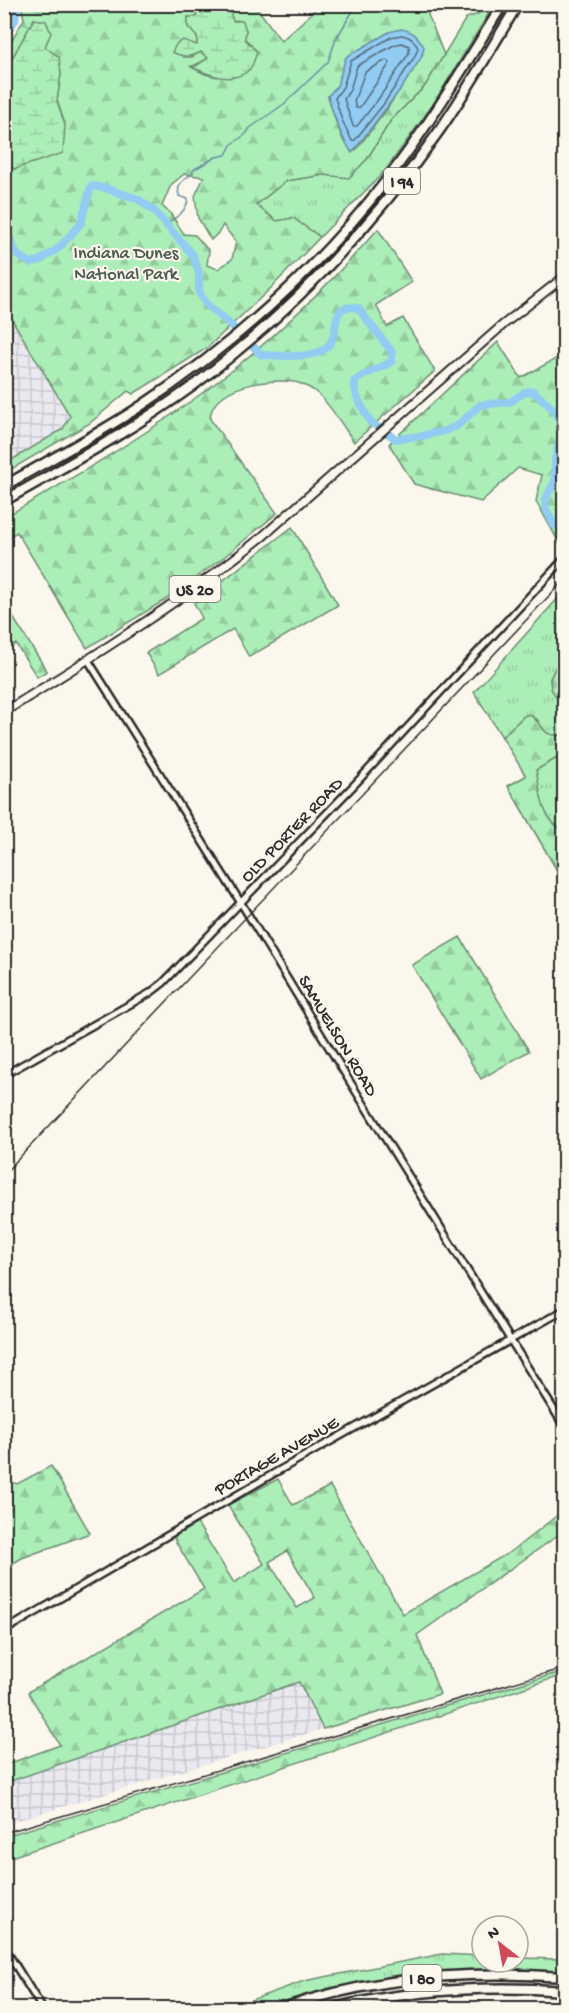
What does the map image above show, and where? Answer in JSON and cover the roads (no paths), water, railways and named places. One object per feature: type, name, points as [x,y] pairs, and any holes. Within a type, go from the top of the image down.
[{"type":"highway","name":"I 94","points":[[4,486],[139,407],[227,342],[318,259],[384,183],[428,124],[503,4]]},
{"type":"highway","name":"I 94","points":[[4,501],[147,417],[256,335],[328,267],[396,189],[444,123],[518,4]]},
{"type":"highway","name":"I 80","points":[[283,2008],[350,1990],[423,1978],[493,1974],[564,1977]]},
{"type":"highway","name":"I 80","points":[[333,2008],[398,1995],[454,1989],[508,1988],[564,1991]]},
{"type":"main road","name":"US 20","points":[[4,712],[196,588],[228,564],[262,537],[526,306],[564,277]]},
{"type":"street","name":"OLD PORTER ROAD","points":[[4,1075],[150,993],[163,983],[356,783],[564,559]]},
{"type":"street","name":"SAMUELSON ROAD","points":[[87,660],[241,903],[564,1426]]},
{"type":"street","name":"PORTAGE AVENUE","points":[[4,1632],[278,1471],[564,1310]]},
{"type":"street","points":[[4,1947],[42,2008]]},
{"type":"water","points":[[401,29],[409,31],[420,40],[424,47],[421,58],[403,86],[352,153],[335,118],[328,96],[337,86],[346,57],[389,32]]},
{"type":"waterway","points":[[4,37],[15,20],[17,4]]},
{"type":"waterway","points":[[166,225],[180,214],[187,204],[188,199],[179,196],[181,182],[193,173],[193,170],[216,157],[226,155],[231,145],[246,134],[250,128],[284,104],[328,62],[336,39],[357,4]]},
{"type":"waterway","points":[[4,224],[17,255],[31,263],[41,260],[60,247],[81,223],[91,186],[105,188],[138,199],[153,210],[193,255],[199,273],[199,292],[205,303],[262,355],[295,356],[320,352],[331,342],[338,314],[348,307],[358,308],[392,352],[392,361],[354,382],[357,397],[370,422],[396,439],[444,431],[457,426],[480,405],[510,402],[525,392],[533,391],[552,408],[560,421],[561,437],[555,460],[555,481],[545,500],[546,509],[554,525],[564,530]]},
{"type":"railway","points":[[4,1174],[564,580]]},
{"type":"railway","points":[[4,1833],[564,1668]]},
{"type":"park label","name":"Indiana Dunes National Park","points":[[126,262]]}]
